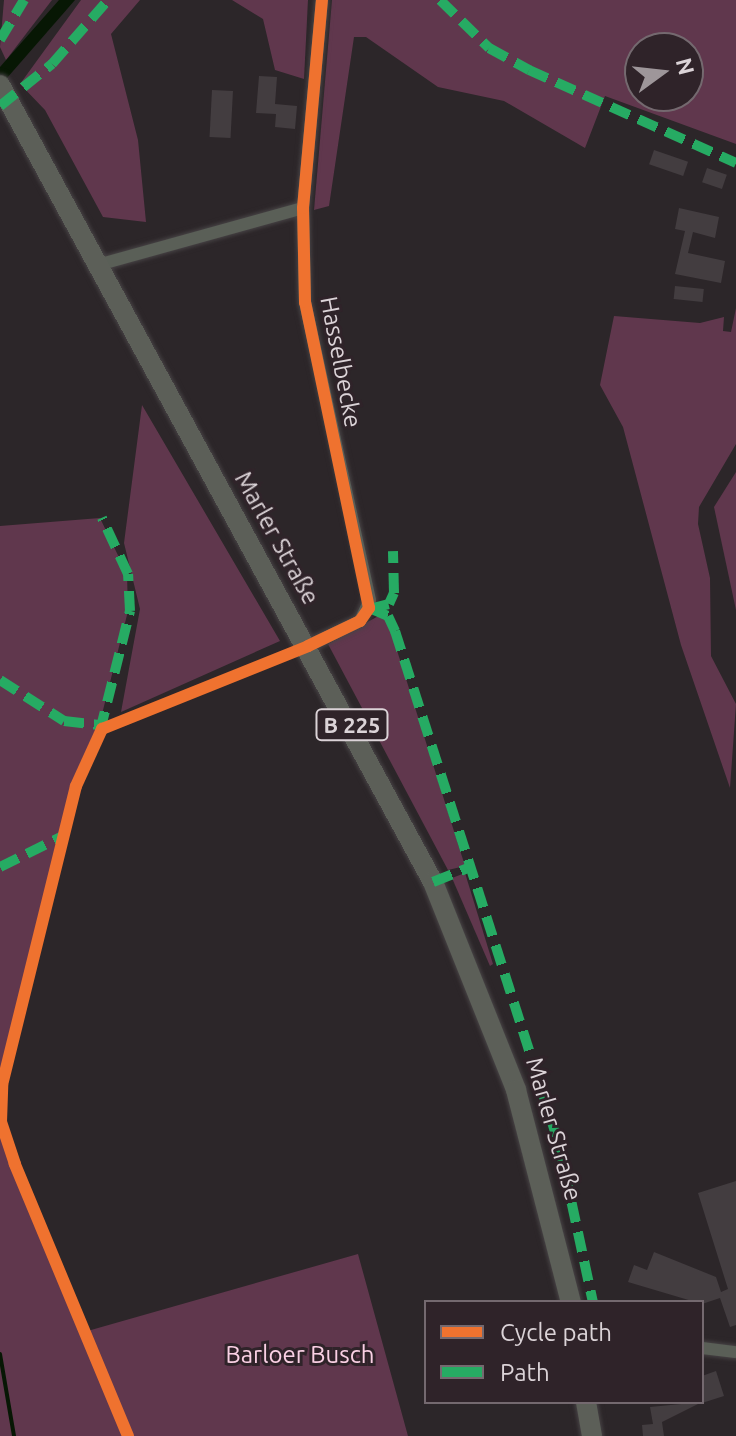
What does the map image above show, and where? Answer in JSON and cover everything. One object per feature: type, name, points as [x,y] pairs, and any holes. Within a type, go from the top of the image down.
[{"type":"main road","name":"Marler Straße","points":[[0,85],[94,266],[308,646],[433,882],[485,1000],[534,1149],[571,1300]]},
{"type":"main road","points":[[586,1404],[592,1436]]},
{"type":"street","name":"Hasselbecke","points":[[308,646],[360,621],[370,600],[307,317],[303,208],[322,0]]},
{"type":"street","points":[[94,266],[150,244],[285,218],[303,208]]},
{"type":"street","points":[[704,1348],[736,1352]]},
{"type":"green space","points":[[4,0],[52,0],[6,60],[0,47]]},
{"type":"green space","points":[[81,0],[140,0],[111,34],[138,140],[146,222],[103,217],[45,110],[20,84]]},
{"type":"green space","points":[[232,0],[308,0],[304,79],[275,70],[263,19]]},
{"type":"green space","points":[[332,0],[736,0],[736,144],[649,112],[704,112],[704,32],[624,32],[624,103],[605,96],[585,148],[504,101],[438,87],[366,37],[354,37],[329,206],[314,210]]},
{"type":"green space","points":[[736,308],[736,444],[699,507],[698,524],[710,578],[711,656],[736,704],[730,788],[681,645],[623,427],[600,385],[614,316],[700,323],[724,317],[723,331],[731,332]]},
{"type":"green space","points":[[142,405],[280,641],[121,712],[140,609],[124,543]]},
{"type":"green space","points":[[736,472],[736,610],[714,507]]},
{"type":"green space","points":[[100,518],[127,574],[128,611],[98,730],[74,785],[0,1076],[0,526]]},
{"type":"green space","points":[[382,614],[389,625],[465,866],[448,870],[328,644]]},
{"type":"green space","points":[[465,873],[493,964],[490,966],[452,878]]},
{"type":"green space","name":"Barloer Busch","points":[[0,1126],[84,1332],[358,1254],[408,1436],[0,1436]]},
{"type":"shaded area","points":[[59,0],[75,0],[0,86],[0,67]]},
{"type":"building","points":[[259,76],[277,77],[275,104],[297,106],[295,129],[275,127],[276,114],[256,113]]},
{"type":"building","points":[[212,90],[233,91],[231,138],[210,137]]},
{"type":"building","points":[[654,150],[688,162],[683,176],[649,164]]},
{"type":"building","points":[[707,168],[727,175],[722,189],[702,182]]},
{"type":"building","points":[[679,208],[719,217],[715,238],[693,232],[688,253],[725,261],[721,283],[675,274],[685,231],[675,229]]},
{"type":"building","points":[[675,286],[704,289],[702,302],[674,299]]},
{"type":"building","points":[[736,1181],[736,1325],[730,1327],[720,1298],[704,1303],[704,1300],[689,1300],[628,1282],[634,1265],[647,1270],[654,1252],[716,1277],[721,1292],[728,1289],[698,1193]]},
{"type":"building","points":[[716,1371],[724,1396],[704,1402],[704,1375]]},
{"type":"building","points":[[698,1404],[662,1422],[664,1436],[643,1436],[642,1425],[653,1424],[650,1407]]},
{"type":"waterway","points":[[0,1354],[14,1436]]},
{"type":"marked path","points":[[0,40],[24,0]]},
{"type":"marked path","points":[[0,106],[52,64],[108,0]]},
{"type":"marked path","points":[[440,0],[489,48],[529,70],[736,163]]},
{"type":"marked path","points":[[100,731],[130,611],[128,574],[102,518]]},
{"type":"marked path","points":[[373,608],[389,604],[394,593],[393,551]]},
{"type":"marked path","points":[[369,608],[388,616],[395,631],[559,1144],[593,1300]]},
{"type":"marked path","points":[[0,680],[64,721],[108,726]]},
{"type":"marked path","points":[[0,867],[63,836]]},
{"type":"marked path","points":[[433,882],[468,868]]},
{"type":"cycle path","points":[[128,1436],[15,1164],[1,1122],[2,1085],[76,786],[102,729],[308,646],[360,621],[369,608],[305,302],[303,208],[322,0]]}]
